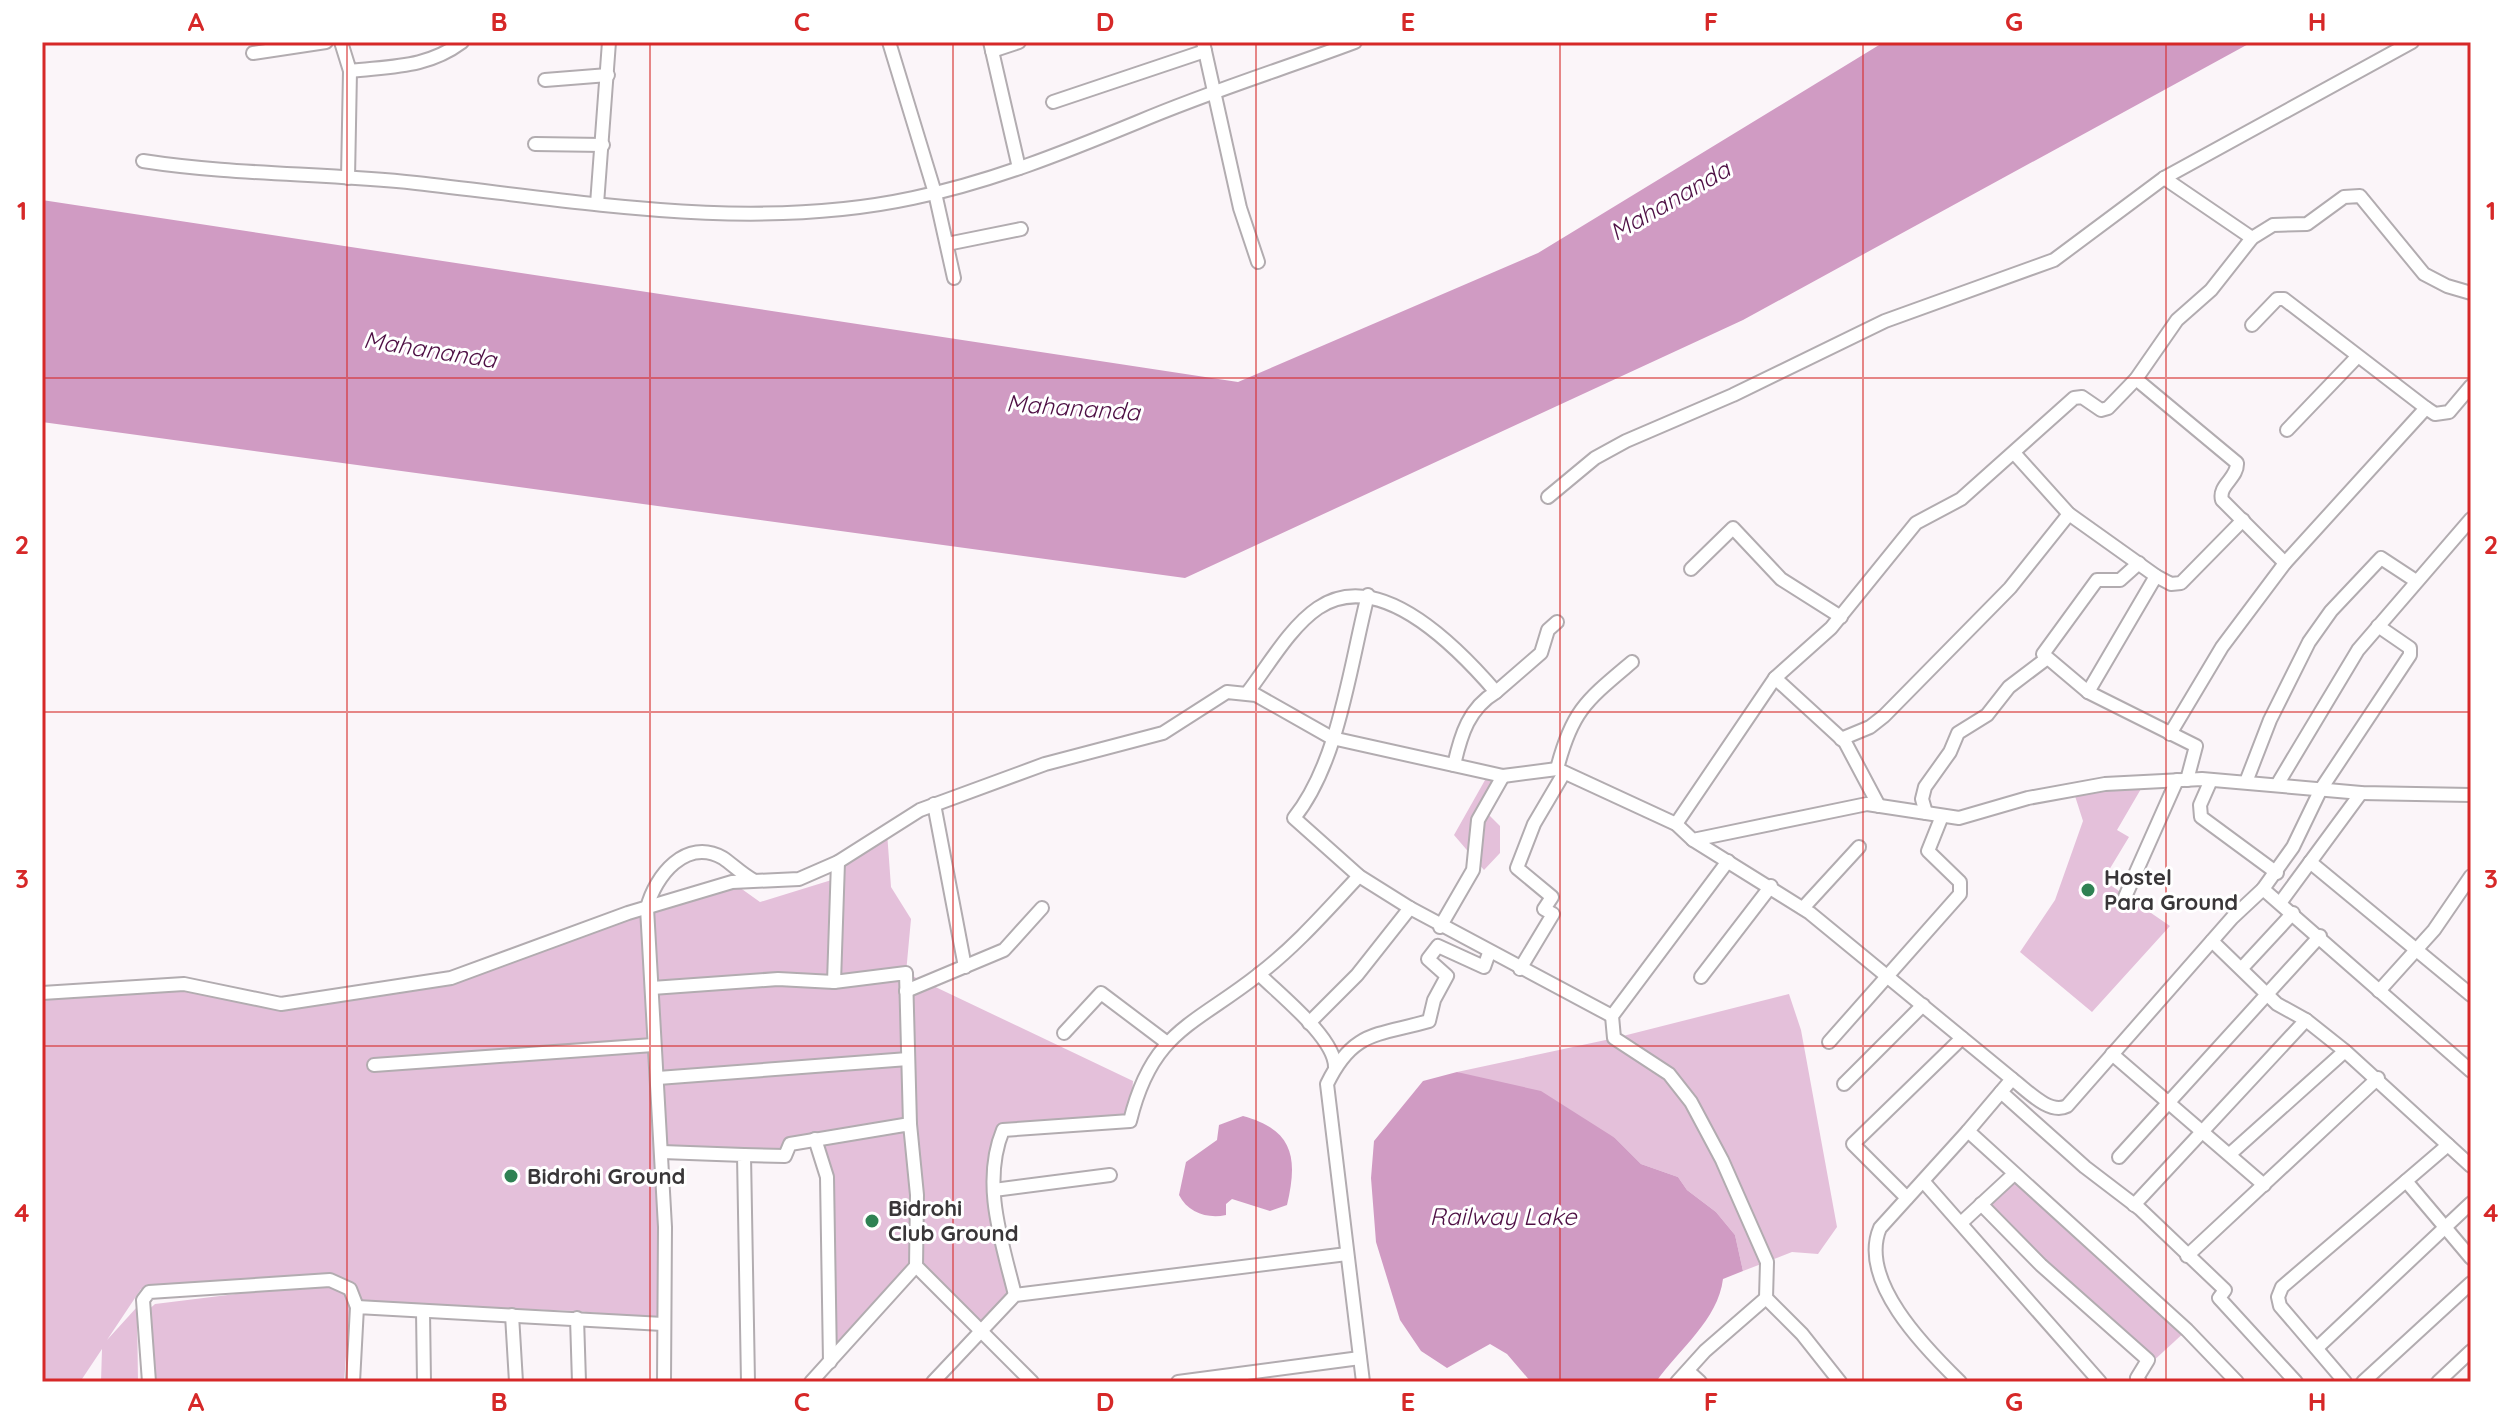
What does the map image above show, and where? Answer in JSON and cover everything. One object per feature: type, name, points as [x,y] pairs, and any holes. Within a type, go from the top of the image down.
[{"type":"street","points":[[253,53],[326,42]]},
{"type":"street","points":[[341,42],[350,71],[348,178]]},
{"type":"street","points":[[350,71],[428,62],[443,56],[462,42]]},
{"type":"street","points":[[597,204],[609,42]]},
{"type":"street","points":[[889,42],[935,193],[954,278]]},
{"type":"street","points":[[1019,42],[991,47],[1019,168]]},
{"type":"street","points":[[143,161],[194,169],[348,178],[597,204],[739,213],[857,207],[935,193],[1019,168],[1355,42]]},
{"type":"street","points":[[1548,497],[1595,458],[1626,441],[1709,406],[1885,321],[2054,260],[2164,178],[2412,42]]},
{"type":"street","points":[[1053,102],[1204,47],[1240,208],[1258,262]]},
{"type":"street","points":[[545,80],[608,75]]},
{"type":"street","points":[[535,144],[603,145]]},
{"type":"street","points":[[2164,178],[2252,238]]},
{"type":"street","points":[[1676,824],[1775,678],[1841,617],[1916,523],[1961,499],[2015,454],[2074,398],[2082,397],[2098,408],[2106,409],[2136,379],[2177,320],[2211,290],[2252,238],[2273,225],[2307,224],[2344,197],[2360,196],[2424,274],[2447,286],[2471,293]]},
{"type":"street","points":[[947,244],[1021,229]]},
{"type":"street","points":[[2252,325],[2281,297],[2435,414],[2449,412],[2471,386]]},
{"type":"street","points":[[2287,430],[2357,357]]},
{"type":"street","points":[[2136,379],[2237,463],[2237,470],[2220,495],[2285,563]]},
{"type":"street","points":[[2170,734],[2222,647],[2285,563],[2426,408]]},
{"type":"street","points":[[2015,454],[2069,514],[2171,584],[2181,583],[2243,520]]},
{"type":"street","points":[[1841,739],[1870,727],[1884,716],[2010,588],[2069,514]]},
{"type":"street","points":[[2277,785],[2343,671],[2471,519]]},
{"type":"street","points":[[1691,569],[1733,528],[1781,579],[1841,617]]},
{"type":"street","points":[[2246,782],[2291,678],[2331,611],[2381,558],[2416,581]]},
{"type":"street","points":[[2125,897],[2196,746],[2088,692],[2046,659],[2044,649],[2097,580],[2120,580],[2139,563]]},
{"type":"street","points":[[2088,692],[2156,576]]},
{"type":"street","points":[[1368,595],[1332,738],[1310,797],[1294,818],[1359,876],[1440,927],[1612,1016]]},
{"type":"street","points":[[1248,692],[1312,612],[1330,602],[1368,595],[1384,600],[1444,637],[1496,692]]},
{"type":"street","points":[[1454,765],[1465,724],[1476,714],[1480,701],[1496,692],[1541,653],[1548,630],[1557,622]]},
{"type":"street","points":[[42,993],[184,984],[281,1004],[451,978],[647,908],[732,882],[799,879],[838,862],[934,804],[1045,764],[1163,733],[1227,692],[1248,692],[1332,738],[1503,776],[1561,771],[1676,824],[1693,840],[1803,908],[2012,1079],[2050,1107],[2059,1109],[2067,1106],[2212,941],[2277,873],[2321,789],[2410,655],[2410,648],[2378,626]]},
{"type":"street","points":[[1926,813],[1922,799],[1926,783],[1943,764],[1958,733],[1987,715],[2009,687],[2046,659]]},
{"type":"street","points":[[1520,969],[1553,914],[1544,909],[1552,897],[1517,868],[1534,824],[1561,771],[1569,726],[1576,714],[1632,662]]},
{"type":"street","points":[[1775,678],[1841,739],[1853,754],[1879,806]]},
{"type":"street","points":[[1440,927],[1473,870],[1478,820],[1503,776]]},
{"type":"street","points":[[2211,780],[2200,805],[2201,817],[2277,873]]},
{"type":"street","points":[[1693,840],[1867,804],[1959,818],[2028,798],[2105,784],[2211,780],[2361,793],[2471,795]]},
{"type":"street","points":[[2280,903],[2361,793]]},
{"type":"street","points":[[934,804],[965,967]]},
{"type":"street","points":[[1829,1042],[1889,977],[1962,888],[1960,882],[1928,851],[1942,816]]},
{"type":"street","points":[[1803,908],[1859,847]]},
{"type":"street","points":[[664,1382],[665,1227],[647,908],[652,888],[668,868],[688,853],[709,853],[723,858],[756,882]]},
{"type":"street","points":[[1677,1382],[1766,1298],[1767,1262],[1722,1160],[1691,1102],[1669,1074],[1614,1038],[1612,1016],[1728,861]]},
{"type":"street","points":[[834,982],[838,862]]},
{"type":"street","points":[[2310,862],[2471,995]]},
{"type":"street","points":[[1015,1295],[993,1203],[996,1148],[1003,1130],[1130,1121],[1139,1082],[1166,1042],[1259,974],[1306,933],[1359,876]]},
{"type":"street","points":[[2379,991],[2417,949],[2471,876]]},
{"type":"street","points":[[1701,977],[1771,886]]},
{"type":"street","points":[[2263,889],[2471,1071]]},
{"type":"street","points":[[906,991],[1004,950],[1042,908]]},
{"type":"street","points":[[1309,1023],[1357,975],[1410,908]]},
{"type":"street","points":[[2242,968],[2293,913]]},
{"type":"street","points":[[2119,1157],[2320,936]]},
{"type":"street","points":[[2212,941],[2285,1010],[2306,1020],[2378,1078],[2471,1166]]},
{"type":"street","points":[[1363,1382],[1327,1084],[1335,1067],[1354,1044],[1368,1035],[1429,1021],[1434,1000],[1447,976],[1428,959],[1438,946],[1484,967],[1489,953]]},
{"type":"street","points":[[652,988],[778,979],[834,982],[906,973],[910,1124],[917,1195],[916,1266],[811,1382]]},
{"type":"street","points":[[1259,974],[1309,1023],[1334,1055],[1335,1067]]},
{"type":"street","points":[[1064,1033],[1101,993],[1166,1042]]},
{"type":"street","points":[[1844,1084],[1923,1005]]},
{"type":"street","points":[[2134,1205],[2306,1020]]},
{"type":"street","points":[[1907,1198],[1853,1144],[1962,1038]]},
{"type":"street","points":[[374,1065],[653,1045]]},
{"type":"street","points":[[2230,1154],[2345,1051]]},
{"type":"street","points":[[2112,1054],[2264,1185]]},
{"type":"street","points":[[658,1078],[908,1059]]},
{"type":"street","points":[[2187,1256],[2378,1078]]},
{"type":"street","points":[[1960,1382],[1899,1311],[1874,1262],[1873,1244],[1880,1228],[2012,1079]]},
{"type":"street","points":[[2001,1092],[2085,1167],[2134,1205],[2225,1290],[2219,1298],[2296,1382]]},
{"type":"street","points":[[662,1152],[785,1156],[790,1144],[910,1124]]},
{"type":"street","points":[[1968,1131],[2187,1330],[2237,1382]]},
{"type":"street","points":[[815,1139],[827,1177],[830,1362]]},
{"type":"street","points":[[2345,1382],[2280,1306],[2278,1297],[2282,1287],[2448,1145]]},
{"type":"street","points":[[744,1155],[748,1382]]},
{"type":"street","points":[[1961,1223],[2014,1174]]},
{"type":"street","points":[[994,1190],[1110,1175]]},
{"type":"street","points":[[1923,1181],[2100,1382]]},
{"type":"street","points":[[2406,1181],[2471,1258]]},
{"type":"street","points":[[2317,1348],[2471,1203]]},
{"type":"street","points":[[1981,1204],[2041,1265],[2148,1360],[2137,1378],[2140,1382]]},
{"type":"street","points":[[933,1382],[1015,1295],[1347,1254]]},
{"type":"street","points":[[916,1266],[1032,1382]]},
{"type":"street","points":[[149,1382],[143,1300],[149,1292],[330,1280],[350,1289],[357,1307],[353,1382]]},
{"type":"street","points":[[2363,1382],[2471,1283]]},
{"type":"street","points":[[1766,1298],[1802,1334],[1840,1382]]},
{"type":"street","points":[[357,1307],[663,1324]]},
{"type":"street","points":[[423,1311],[424,1382]]},
{"type":"street","points":[[512,1315],[516,1382]]},
{"type":"street","points":[[577,1318],[579,1382]]},
{"type":"street","points":[[2438,1382],[2471,1351]]},
{"type":"street","points":[[1178,1382],[1360,1358]]},
{"type":"street","points":[[1688,1371],[1700,1382]]},
{"type":"shaded area","points":[[1489,773],[1503,776],[1488,814],[1500,826],[1500,853],[1484,870],[1454,835]]},
{"type":"shaded area","name":"Hostel Para Ground","points":[[2145,782],[2117,830],[2129,837],[2103,880],[2170,926],[2092,1012],[2020,952],[2055,900],[2083,821],[2075,796]]},
{"type":"shaded area","points":[[887,832],[891,887],[911,919],[906,973],[1133,1081],[1130,1121],[1000,1136],[994,1155],[993,1195],[1015,1295],[984,1327],[916,1266],[836,1350],[827,1177],[815,1140],[790,1144],[785,1156],[662,1152],[658,1078],[908,1063],[909,1059],[661,1075],[647,912],[666,1319],[575,1311],[360,1303],[358,1289],[333,1277],[141,1289],[107,1340],[137,1307],[138,1382],[101,1382],[102,1349],[80,1382],[42,1382],[42,994],[184,984],[281,1004],[451,978],[647,908],[732,882],[760,902],[838,878],[836,955],[843,868]]},
{"type":"shaded area","points":[[1789,994],[1801,1030],[1837,1227],[1818,1254],[1792,1252],[1743,1271],[1735,1235],[1716,1212],[1687,1190],[1678,1177],[1641,1164],[1615,1138],[1457,1072],[1615,1038]]},
{"type":"shaded area","points":[[2014,1175],[2187,1330],[2151,1363],[1982,1205]]},
{"type":"shaded area","points":[[332,1282],[351,1293],[344,1382],[155,1382],[147,1311],[155,1304]]},
{"type":"water","name":"Mahananda","points":[[1884,42],[2252,42],[1743,320],[1185,578],[42,422],[42,200],[1238,382],[1538,253]]},
{"type":"water","name":"Railway Lake","points":[[1457,1072],[1541,1091],[1615,1138],[1641,1164],[1678,1177],[1687,1190],[1716,1212],[1735,1235],[1743,1271],[1723,1279],[1720,1294],[1706,1321],[1656,1382],[1531,1382],[1507,1354],[1490,1344],[1447,1368],[1421,1351],[1400,1320],[1376,1242],[1371,1178],[1374,1141],[1423,1081]]},
{"type":"water","points":[[1243,1116],[1273,1129],[1288,1148],[1292,1173],[1287,1205],[1270,1211],[1232,1199],[1226,1204],[1226,1215],[1212,1216],[1193,1210],[1179,1195],[1186,1162],[1217,1140],[1219,1125]]},
{"type":"place","name":"Hostel Para Ground","points":[[2088,890]]},
{"type":"place","name":"Bidrohi Ground","points":[[511,1176]]},
{"type":"place","name":"Bidrohi Club Ground","points":[[872,1221]]}]
